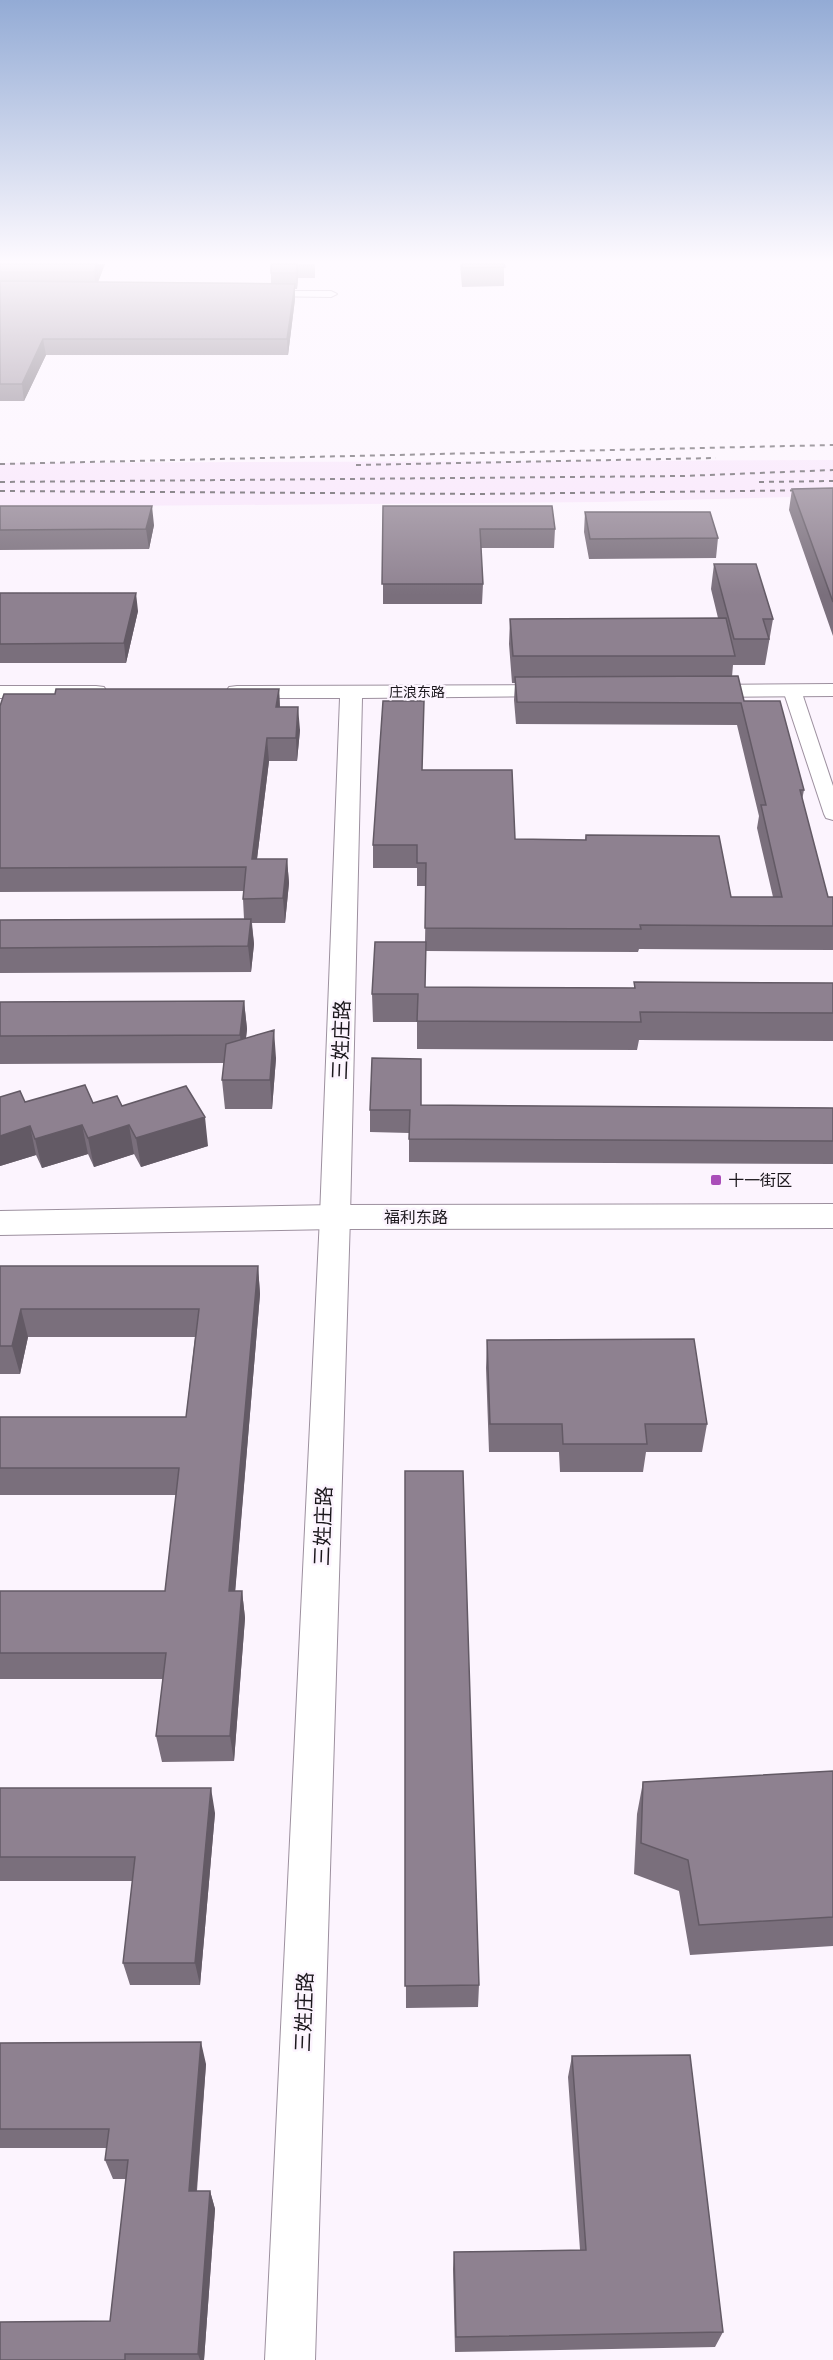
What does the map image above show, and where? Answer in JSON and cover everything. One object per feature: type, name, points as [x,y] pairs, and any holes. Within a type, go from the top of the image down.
[{"type":"main road","name":"福利东路","points":[[0,1223],[335,1217],[833,1216]]},
{"type":"street","points":[[792,690],[833,814]]},
{"type":"street","points":[[684,691],[833,690]]},
{"type":"street","name":"庄浪东路","points":[[222,692],[576,691]]},
{"type":"street","points":[[0,692],[117,692]]},
{"type":"street","name":"三姓庄路","points":[[290,2360],[335,1217],[351,692]]},
{"type":"shaded area","points":[[833,460],[833,496],[600,502],[0,507],[0,463]]},
{"type":"building","points":[[0,374],[27,374],[22,384],[0,384]]},
{"type":"building","points":[[833,488],[833,602],[792,489]]},
{"type":"building","points":[[0,506],[152,506],[146,529],[0,530]]},
{"type":"building","points":[[383,506],[552,506],[555,529],[480,529],[483,584],[382,584]]},
{"type":"building","points":[[585,512],[710,512],[718,538],[590,539]]},
{"type":"building","points":[[714,564],[756,564],[773,619],[763,619],[769,639],[734,639]]},
{"type":"building","points":[[0,593],[136,593],[124,643],[0,644]]},
{"type":"building","points":[[726,618],[735,656],[513,656],[510,619]]},
{"type":"building","points":[[738,676],[744,701],[780,701],[804,790],[800,790],[828,897],[833,897],[833,926],[640,925],[641,929],[425,928],[426,863],[417,863],[417,845],[373,845],[383,701],[424,701],[422,770],[512,770],[515,839],[586,840],[586,835],[719,836],[731,897],[782,897],[761,805],[766,805],[741,703],[517,702],[515,677]]},
{"type":"building","points":[[56,689],[279,689],[276,707],[298,707],[296,738],[267,738],[252,859],[287,859],[283,898],[243,899],[246,867],[0,868],[0,706],[4,694],[55,694]]},
{"type":"building","points":[[251,919],[248,946],[0,948],[0,920]]},
{"type":"building","points":[[375,942],[426,942],[425,987],[635,988],[634,982],[833,983],[833,1013],[640,1012],[641,1022],[417,1021],[418,994],[372,994]]},
{"type":"building","points":[[244,1001],[240,1035],[0,1036],[0,1002]]},
{"type":"building","points":[[274,1030],[270,1080],[222,1080],[226,1044]]},
{"type":"building","points":[[372,1058],[421,1059],[421,1105],[833,1108],[833,1141],[409,1139],[410,1110],[370,1110]]},
{"type":"building","points":[[85,1085],[93,1103],[117,1096],[122,1106],[186,1086],[205,1117],[136,1138],[129,1125],[88,1138],[82,1125],[35,1139],[30,1126],[0,1136],[0,1097],[20,1091],[25,1102]]},
{"type":"building","points":[[0,1266],[258,1266],[229,1591],[242,1591],[230,1736],[156,1736],[166,1653],[0,1653],[0,1591],[165,1591],[179,1468],[0,1468],[0,1417],[186,1417],[199,1309],[21,1309],[12,1346],[0,1346]]},
{"type":"building","points":[[694,1339],[707,1424],[645,1424],[647,1444],[563,1444],[562,1424],[490,1424],[487,1340]]},
{"type":"building","points":[[405,1471],[463,1471],[479,1985],[405,1986]]},
{"type":"building","points":[[833,1771],[833,1917],[699,1925],[688,1860],[641,1843],[643,1782]]},
{"type":"building","points":[[0,1788],[211,1788],[195,1963],[123,1963],[135,1857],[0,1857]]},
{"type":"building","points":[[201,2042],[189,2191],[210,2191],[198,2354],[125,2354],[125,2360],[0,2360],[0,2322],[110,2321],[128,2160],[105,2160],[109,2129],[0,2129],[0,2043]]},
{"type":"building","points":[[690,2055],[723,2332],[456,2337],[454,2252],[586,2250],[572,2056]]},
{"type":"railway","points":[[0,464],[833,445]]},
{"type":"railway","points":[[356,465],[716,458]]},
{"type":"railway","points":[[0,482],[684,476],[833,470]]},
{"type":"railway","points":[[759,482],[833,481]]},
{"type":"railway","points":[[0,491],[475,494],[833,490]]},
{"type":"place","name":"十一街区","points":[[716,1180]]}]
